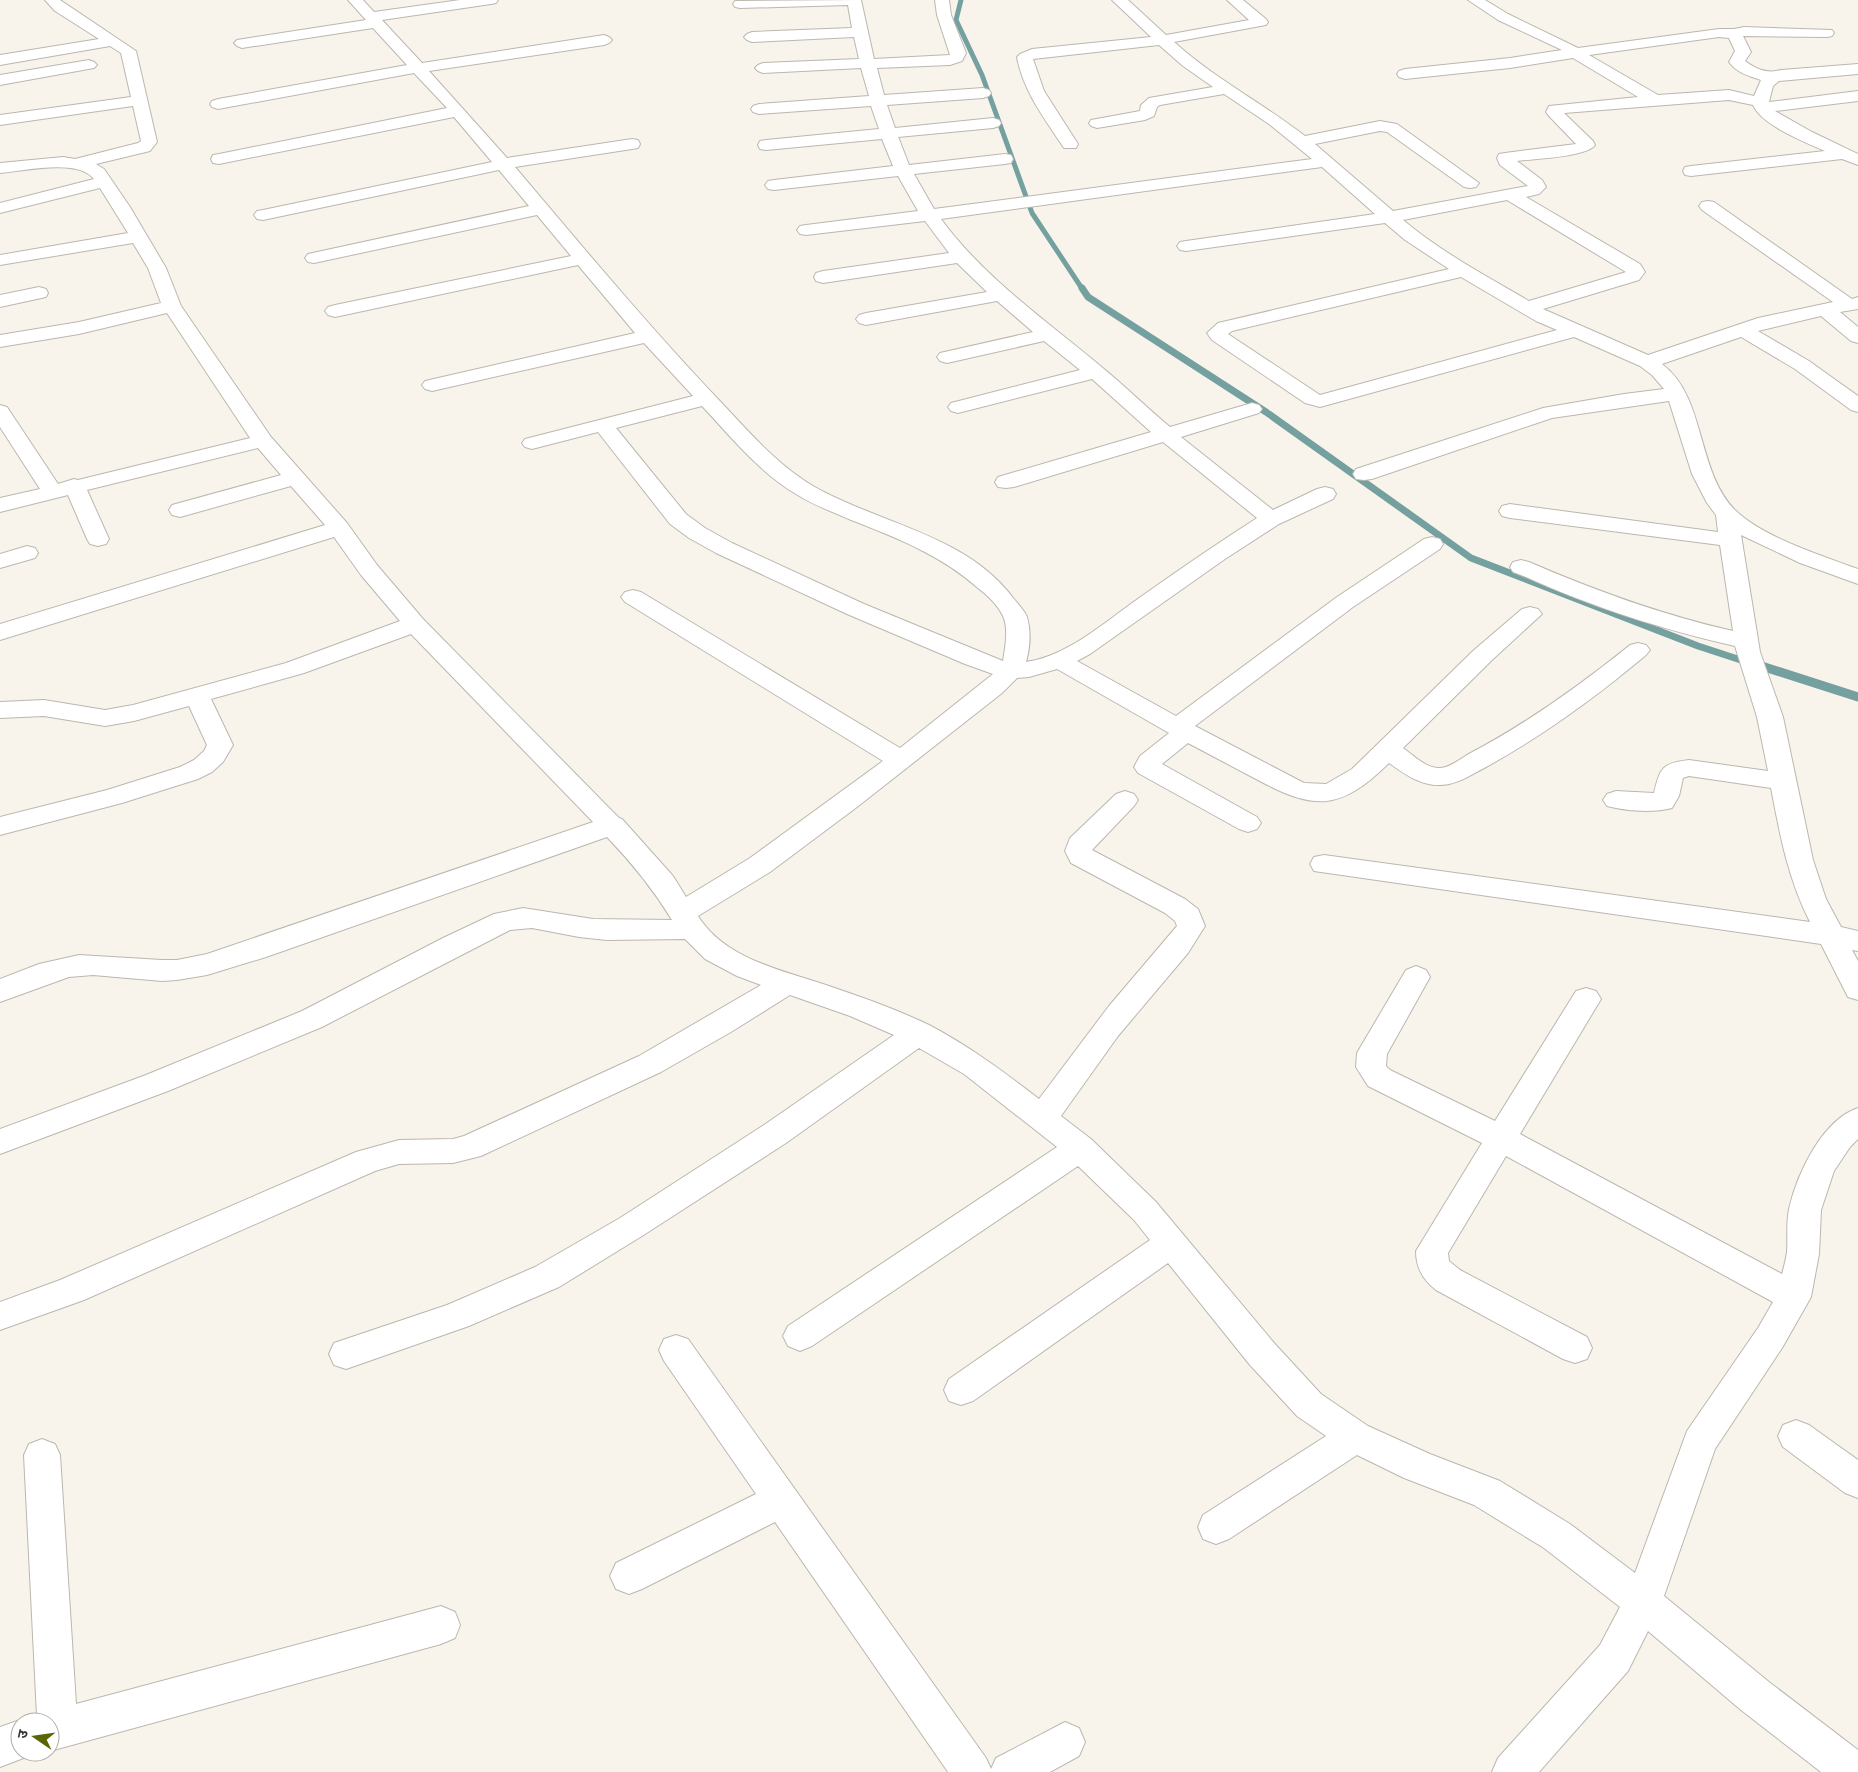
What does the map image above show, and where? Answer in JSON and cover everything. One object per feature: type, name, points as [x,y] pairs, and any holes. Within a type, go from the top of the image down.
[{"type":"street","points":[[52,0],[60,8],[128,51],[149,142],[147,145],[78,163]]},
{"type":"street","points":[[0,1142],[161,1081],[314,1018],[430,957],[505,921],[538,918],[578,927],[646,931],[687,921],[848,801],[993,688],[1011,670],[1015,660],[1018,636],[1015,616],[998,593],[975,573],[944,552],[914,537],[804,490],[782,475],[761,456],[648,336],[581,259],[504,164],[458,111],[355,0]]},
{"type":"street","points":[[242,44],[492,0]]},
{"type":"street","points":[[740,4],[854,0],[868,65],[886,132],[929,215],[960,257],[1001,295],[1096,372],[1167,435],[1271,519]]},
{"type":"street","points":[[763,68],[868,65],[957,58],[958,54],[944,15],[942,0]]},
{"type":"street","points":[[1118,0],[1188,63],[1301,142],[1411,236],[1464,271],[1527,308],[1647,362],[1659,371],[1677,394],[1712,494],[1727,515],[1745,528],[1778,544],[1858,577]]},
{"type":"street","points":[[1070,144],[1033,86],[1026,72],[1025,57],[1032,54],[1161,40],[1261,22],[1234,0]]},
{"type":"street","points":[[1475,0],[1487,9],[1578,53],[1608,74],[1655,100]]},
{"type":"street","points":[[1405,74],[1510,64],[1653,41],[1719,33],[1735,34],[1744,31],[1827,33]]},
{"type":"street","points":[[752,37],[861,32]]},
{"type":"street","points":[[1735,34],[1743,52],[1738,57],[1737,62],[1747,70],[1771,78]]},
{"type":"street","points":[[218,104],[418,68],[604,40]]},
{"type":"street","points":[[0,60],[113,41]]},
{"type":"street","points":[[0,80],[90,65]]},
{"type":"street","points":[[1761,105],[1766,82],[1771,78],[1781,75],[1858,70]]},
{"type":"street","points":[[1098,123],[1145,115],[1148,113],[1149,105],[1154,101],[1226,89]]},
{"type":"street","points":[[758,109],[983,92]]},
{"type":"street","points":[[1186,246],[1388,217],[1528,192],[1537,187],[1536,184],[1506,161],[1505,158],[1508,156],[1580,148],[1587,145],[1554,110],[1729,95],[1761,105],[1858,96]]},
{"type":"street","points":[[0,120],[140,100]]},
{"type":"street","points":[[1761,105],[1779,121],[1842,154],[1858,160]]},
{"type":"street","points":[[219,159],[458,111]]},
{"type":"street","points":[[766,144],[993,123]]},
{"type":"street","points":[[1301,142],[1380,126],[1391,127],[1470,183]]},
{"type":"street","points":[[263,215],[504,164],[632,144]]},
{"type":"street","points":[[1691,171],[1842,154]]},
{"type":"street","points":[[774,185],[1005,159]]},
{"type":"street","points":[[0,168],[63,162],[88,166],[98,173],[157,268],[172,306],[263,440],[339,528],[369,570],[416,624],[613,825],[657,876],[687,921],[715,952],[747,969],[860,1008],[918,1032],[974,1066],[1080,1148],[1145,1211],[1262,1354],[1309,1405],[1354,1437],[1417,1466],[1487,1494],[1557,1536],[1643,1602],[1755,1696],[1854,1772]]},
{"type":"street","points":[[806,230],[1325,162]]},
{"type":"street","points":[[0,208],[104,182]]},
{"type":"street","points":[[1511,195],[1634,268],[1636,272],[1632,276],[1527,308]]},
{"type":"street","points":[[1708,206],[1854,304]]},
{"type":"street","points":[[314,258],[541,209]]},
{"type":"street","points":[[0,260],[138,237]]},
{"type":"street","points":[[823,277],[960,257]]},
{"type":"street","points":[[335,311],[581,259]]},
{"type":"street","points":[[1464,271],[1225,327],[1219,329],[1218,333],[1219,336],[1312,399],[1320,401],[1575,331]]},
{"type":"street","points":[[0,301],[39,293]]},
{"type":"street","points":[[866,319],[1001,295]]},
{"type":"street","points":[[1647,362],[1765,322],[1854,304]]},
{"type":"street","points":[[0,341],[79,328],[172,306]]},
{"type":"street","points":[[1825,310],[1858,337]]},
{"type":"street","points":[[1743,330],[1802,365],[1858,406]]},
{"type":"street","points":[[947,357],[1048,334]]},
{"type":"street","points":[[432,385],[648,336]]},
{"type":"street","points":[[958,407],[1096,372]]},
{"type":"street","points":[[1364,474],[1550,412],[1677,394]]},
{"type":"street","points":[[532,443],[706,399]]},
{"type":"street","points":[[1006,482],[1252,409]]},
{"type":"street","points":[[0,411],[52,491]]},
{"type":"street","points":[[603,425],[678,519],[697,533],[724,548],[920,637],[972,658],[1011,670],[1039,667],[1060,660],[1082,648],[1217,554],[1271,519],[1325,494]]},
{"type":"street","points":[[0,504],[263,440]]},
{"type":"street","points":[[180,510],[295,478]]},
{"type":"street","points":[[74,485],[98,540]]},
{"type":"street","points":[[1510,511],[1731,540]]},
{"type":"street","points":[[1727,515],[1750,655],[1770,717],[1799,860],[1812,899],[1858,989]]},
{"type":"street","points":[[0,634],[8,629],[339,528]]},
{"type":"street","points":[[1248,823],[1150,771],[1148,767],[1149,762],[1182,730],[1345,602],[1432,544]]},
{"type":"street","points":[[0,561],[27,553]]},
{"type":"street","points":[[1520,567],[1568,588],[1673,624],[1750,655]]},
{"type":"street","points":[[633,597],[899,760]]},
{"type":"street","points":[[1060,660],[1182,730],[1295,789],[1311,794],[1324,795],[1339,790],[1361,775],[1483,655],[1530,614]]},
{"type":"street","points":[[0,710],[44,708],[105,718],[134,714],[295,668],[416,624]]},
{"type":"street","points":[[1387,749],[1426,774],[1439,777],[1451,775],[1507,746],[1548,721],[1638,650]]},
{"type":"street","points":[[0,826],[113,797],[203,766],[214,756],[220,745],[216,691]]},
{"type":"street","points":[[1616,800],[1663,802],[1666,798],[1668,779],[1672,772],[1678,768],[1782,781]]},
{"type":"street","points":[[1042,1119],[1112,1022],[1146,980],[1184,938],[1191,926],[1188,916],[1175,906],[1082,856],[1078,851],[1080,844],[1125,800]]},
{"type":"street","points":[[0,991],[50,972],[78,965],[104,965],[146,971],[190,968],[280,941],[613,825]]},
{"type":"street","points":[[1324,864],[1829,934],[1858,941]]},
{"type":"street","points":[[1416,977],[1372,1053],[1370,1063],[1372,1071],[1379,1078],[1500,1138],[1794,1297]]},
{"type":"street","points":[[0,1316],[72,1290],[367,1161],[398,1152],[453,1151],[470,1147],[650,1064],[721,1024],[787,983]]},
{"type":"street","points":[[1575,1348],[1448,1280],[1432,1264],[1432,1251],[1586,998]]},
{"type":"street","points":[[346,1354],[457,1316],[547,1277],[631,1227],[775,1134],[918,1032]]},
{"type":"street","points":[[1514,1770],[1614,1658],[1643,1602],[1700,1442],[1770,1338],[1794,1297],[1804,1254],[1805,1210],[1819,1167],[1840,1138],[1858,1120]]},
{"type":"street","points":[[800,1336],[1080,1148]]},
{"type":"street","points":[[960,1390],[1171,1243]]},
{"type":"street","points":[[676,1350],[972,1772]]},
{"type":"street","points":[[1796,1436],[1858,1481]]},
{"type":"street","points":[[1216,1527],[1354,1437]]},
{"type":"street","points":[[42,1455],[53,1712]]},
{"type":"street","points":[[630,1576],[781,1500]]},
{"type":"street","points":[[60,1728],[441,1625]]},
{"type":"street","points":[[1010,1772],[1065,1742]]},
{"type":"waterway","points":[[961,0],[956,20],[982,75],[1032,213],[1083,290]]},
{"type":"waterway","points":[[1082,288],[1088,297],[1266,412],[1471,558],[1698,646],[1753,664]]},
{"type":"waterway","points":[[1749,662],[1858,697]]}]
